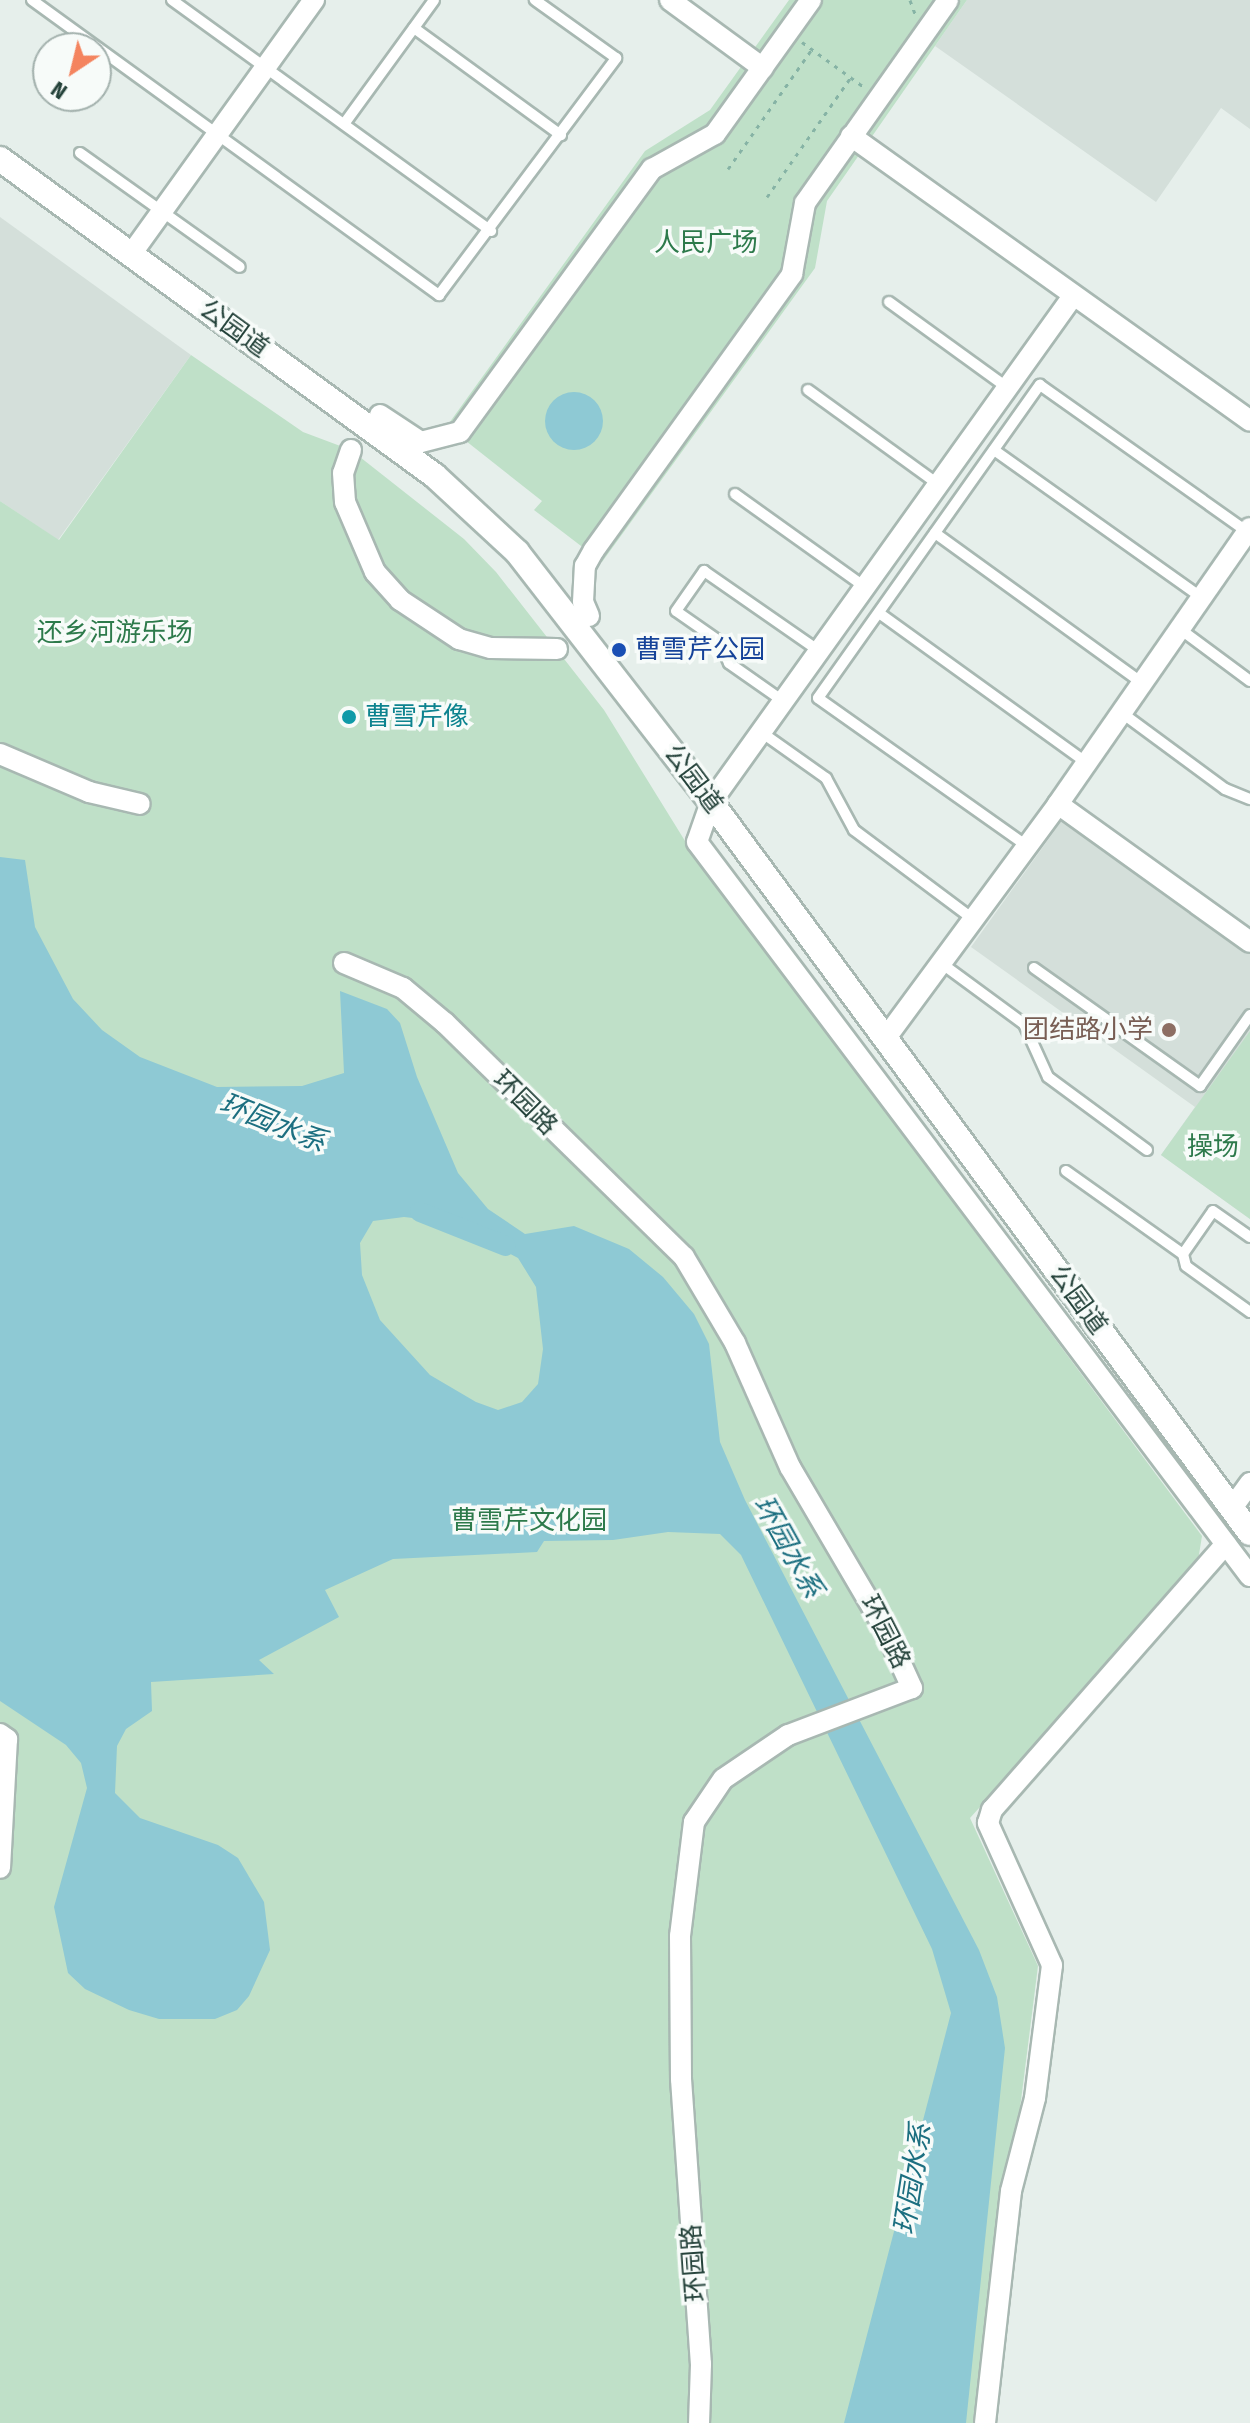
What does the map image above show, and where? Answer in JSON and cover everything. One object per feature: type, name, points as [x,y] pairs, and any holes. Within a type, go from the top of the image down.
[{"type":"main road","name":"公园道","points":[[0,159],[132,253],[472,508],[517,552],[711,802],[1250,1533]]},
{"type":"street","points":[[132,253],[314,0]]},
{"type":"street","points":[[670,0],[763,68]]},
{"type":"street","points":[[380,415],[421,442],[460,432],[652,169],[715,134],[811,0]]},
{"type":"street","points":[[589,616],[583,602],[585,566],[792,274],[805,203],[948,0]]},
{"type":"street","points":[[851,136],[1250,421]]},
{"type":"street","points":[[1073,296],[711,802],[697,842],[1250,1576]]},
{"type":"street","points":[[351,450],[343,473],[356,536],[375,572],[400,600],[459,639],[491,648],[557,649]]},
{"type":"street","points":[[885,1039],[1058,804],[1249,530]]},
{"type":"street","points":[[0,754],[89,792],[140,804]]},
{"type":"street","points":[[1058,804],[1250,942]]},
{"type":"street","name":"环园路","points":[[344,963],[403,988],[445,1023],[684,1257],[735,1343],[790,1467],[873,1606],[912,1688],[797,1731],[723,1779],[694,1822],[686,1863],[680,1936],[681,2079],[701,2364],[699,2423]]},
{"type":"street","points":[[1232,1508],[1250,1483]]},
{"type":"street","points":[[985,2423],[1011,2191],[1035,2098],[1052,1965],[988,1823],[992,1810],[1226,1544]]},
{"type":"street","points":[[0,1734],[7,1739],[7,1749],[0,1868]]},
{"type":"lane","points":[[32,0],[439,295],[475,243],[491,231],[616,58],[541,1]]},
{"type":"lane","points":[[172,0],[491,231]]},
{"type":"lane","points":[[344,124],[434,0]]},
{"type":"lane","points":[[414,28],[561,135]]},
{"type":"lane","points":[[80,153],[240,267]]},
{"type":"lane","points":[[889,302],[1008,388]]},
{"type":"lane","points":[[1027,846],[818,698],[1040,385],[1249,530]]},
{"type":"lane","points":[[808,390],[938,484]]},
{"type":"lane","points":[[994,450],[1202,598]]},
{"type":"lane","points":[[735,494],[865,587]]},
{"type":"lane","points":[[935,533],[1142,683]]},
{"type":"lane","points":[[783,701],[729,663],[719,641],[676,611],[704,571],[819,651]]},
{"type":"lane","points":[[879,613],[1087,763]]},
{"type":"lane","points":[[1180,629],[1250,681]]},
{"type":"lane","points":[[1122,713],[1225,789],[1250,799]]},
{"type":"lane","points":[[761,732],[826,778],[854,830],[973,919]]},
{"type":"lane","points":[[941,963],[1024,1024],[1048,1077],[1147,1150]]},
{"type":"lane","points":[[1034,968],[1200,1086],[1250,1015]]},
{"type":"lane","points":[[1066,1171],[1183,1254],[1186,1266],[1250,1312]]},
{"type":"lane","points":[[1183,1254],[1213,1211],[1250,1237]]},
{"type":"path","points":[[791,34],[874,94]]},
{"type":"path","points":[[728,169],[812,49]]},
{"type":"path","points":[[767,197],[851,77]]},
{"type":"shaded area","points":[[967,0],[1250,0],[1250,129],[1221,108],[1156,202],[935,46]]},
{"type":"shaded area","points":[[0,217],[191,355],[58,540],[0,501]]},
{"type":"shaded area","name":"团结路小学","points":[[1063,819],[1250,953],[1250,1219],[1161,1155],[1195,1107],[971,947]]},
{"type":"green space","name":"人民广场","points":[[789,0],[967,0],[827,201],[815,268],[602,562],[534,510],[542,501],[447,426],[645,151],[710,110]]},
{"type":"green space","name":"曹雪芹文化园","points":[[191,355],[303,432],[351,450],[464,539],[496,572],[604,710],[690,849],[1202,1536],[1197,1567],[970,1818],[1038,1966],[1017,2132],[999,2206],[973,2423],[0,2423],[0,501],[59,540]]},
{"type":"green space","name":"操场","points":[[1250,1031],[1250,1219],[1161,1155]]},
{"type":"water","points":[[574,392],[595,400],[603,421],[595,442],[574,450],[553,442],[545,421],[553,400]]},
{"type":"water","points":[[0,857],[25,860],[35,927],[73,999],[102,1030],[140,1057],[217,1087],[302,1086],[344,1073],[340,991],[387,1009],[400,1023],[417,1077],[458,1173],[488,1209],[525,1234],[574,1226],[629,1249],[663,1277],[694,1314],[709,1344],[720,1442],[745,1500],[979,1950],[997,1997],[1005,2048],[966,2423],[844,2423],[951,2013],[932,1949],[741,1555],[720,1534],[668,1532],[613,1540],[544,1541],[537,1552],[393,1559],[325,1590],[339,1617],[259,1660],[274,1674],[151,1682],[152,1711],[126,1729],[117,1746],[115,1793],[140,1818],[218,1845],[238,1858],[264,1902],[270,1950],[249,1996],[237,2010],[215,2019],[159,2019],[129,2010],[85,1989],[68,1973],[54,1907],[87,1788],[81,1763],[66,1745],[0,1701]],"holes":[[[404,1217],[448,1222],[518,1258],[536,1287],[543,1349],[538,1384],[522,1402],[498,1410],[476,1402],[430,1375],[380,1320],[362,1275],[360,1243],[373,1221]]]},
{"type":"waterway","name":"环园水系","points":[[420,1212],[506,1246]]},
{"type":"place","name":"曹雪芹公园","points":[[619,650]]},
{"type":"place","name":"曹雪芹像","points":[[349,717]]},
{"type":"place","name":"团结路小学","points":[[1169,1030]]},
{"type":"park label","name":"还乡河游乐场","points":[[115,633]]}]
